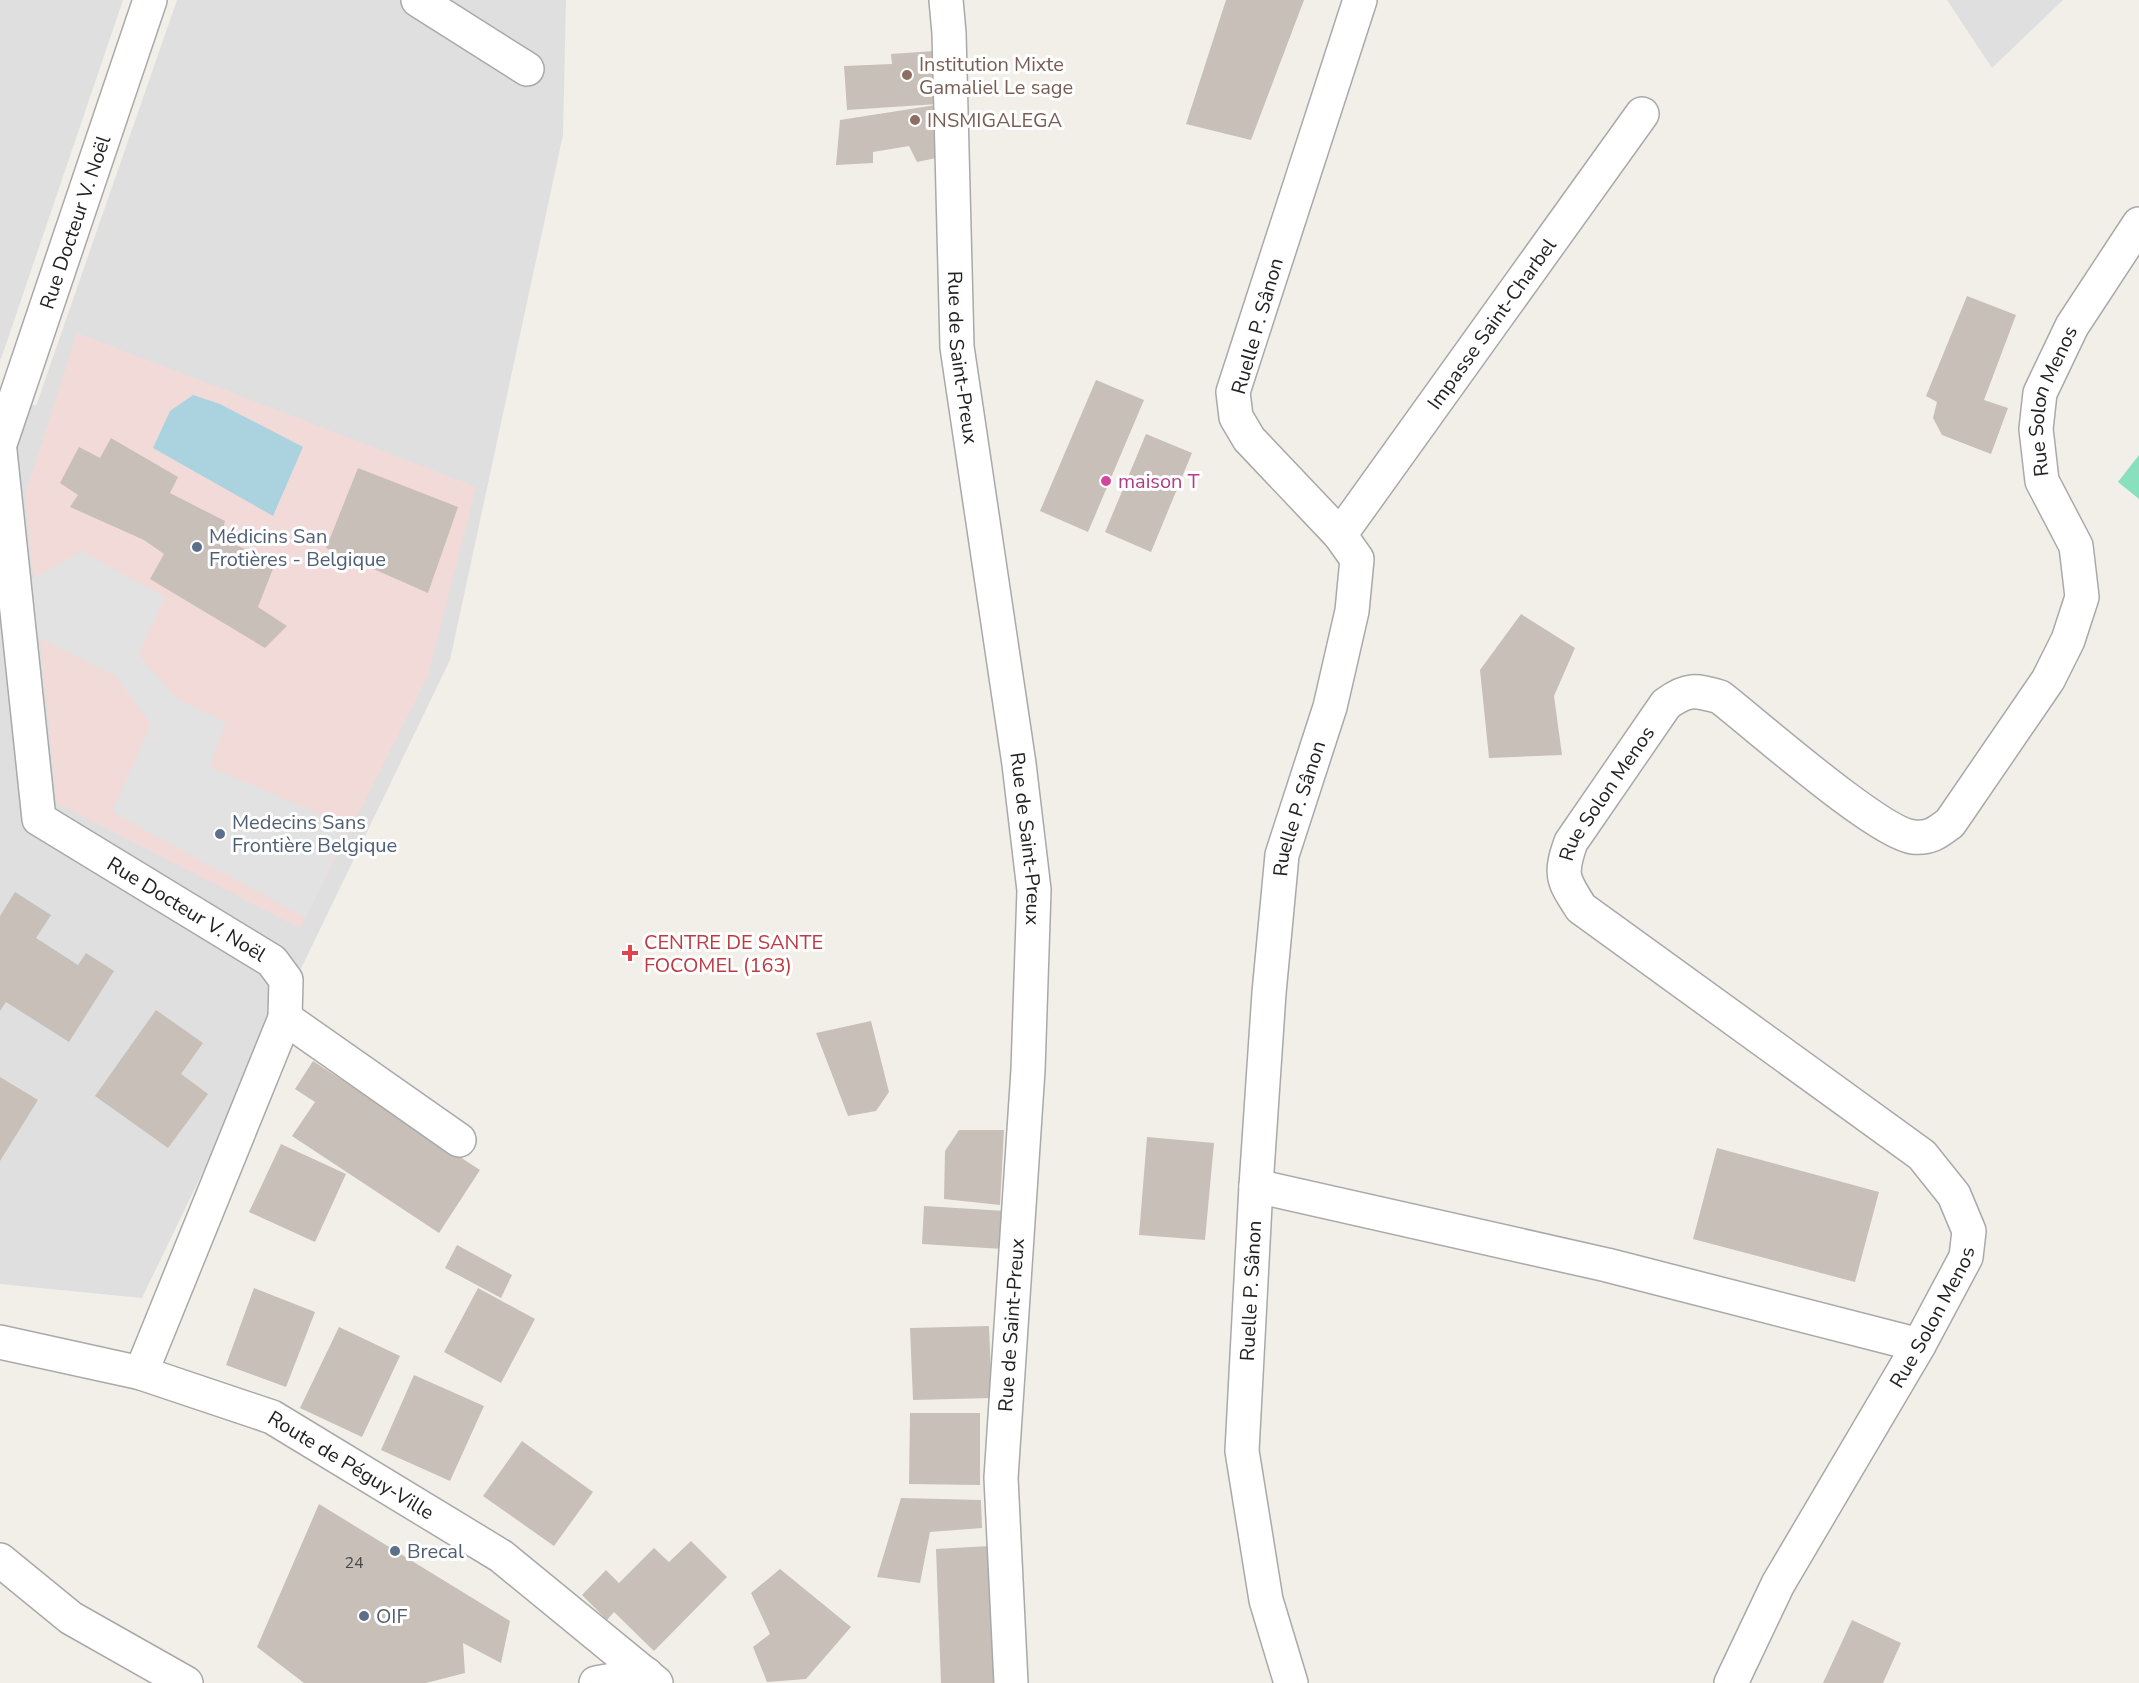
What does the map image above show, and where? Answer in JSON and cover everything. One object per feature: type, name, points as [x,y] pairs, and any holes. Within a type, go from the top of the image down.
[{"type":"street","name":"Rue Docteur V. Noël","points":[[0,444],[150,0]]},
{"type":"street","points":[[418,0],[527,69]]},
{"type":"street","name":"Rue de Saint-Preux","points":[[946,0],[949,33],[957,347],[1017,752],[1034,890],[1028,1070],[1000,1478],[1011,1683]]},
{"type":"street","name":"Ruelle P. Sânon","points":[[1291,1683],[1266,1600],[1242,1451],[1256,1186],[1269,993],[1282,855],[1330,707],[1352,610],[1357,559],[1340,535],[1249,439],[1236,417],[1233,393],[1360,0]]},
{"type":"street","name":"Impasse Saint-Charbel","points":[[1340,535],[1642,114]]},
{"type":"street","name":"Rue Solon Menos","points":[[1731,1683],[1778,1584],[1919,1345],[1966,1257],[1970,1231],[1954,1195],[1922,1155],[1581,908],[1563,881],[1563,864],[1571,842],[1666,704],[1678,695],[1694,690],[1720,697],[1876,820],[1912,837],[1933,836],[1950,823],[2048,680],[2068,640],[2082,597],[2076,546],[2042,481],[2036,429],[2040,393],[2055,356],[2072,326],[2139,225]]},
{"type":"street","name":"Rue Docteur V. Noël","points":[[0,451],[39,819],[272,961],[286,980],[285,1018],[141,1373]]},
{"type":"street","points":[[285,1018],[459,1140]]},
{"type":"street","points":[[1256,1186],[1607,1265],[1919,1345]]},
{"type":"street","name":"Route de Péguy-Ville","points":[[0,1342],[141,1373],[272,1417],[501,1556],[651,1678]]},
{"type":"street","points":[[0,1560],[71,1618],[186,1683]]},
{"type":"street","points":[[596,1683],[651,1678]]},
{"type":"shaded area","points":[[0,0],[123,0],[1,359],[0,359]]},
{"type":"shaded area","points":[[177,0],[566,0],[563,135],[450,660],[142,1298],[0,1284],[0,394],[36,406]]},
{"type":"shaded area","points":[[1947,0],[2063,0],[1992,68]]},
{"type":"shaded area","points":[[77,333],[476,487],[428,676],[300,928],[57,803],[25,495]]},
{"type":"shaded area","points":[[82,551],[165,597],[138,655],[179,700],[226,722],[210,767],[349,827],[306,918],[112,812],[151,724],[116,677],[18,627],[14,588]]},
{"type":"green space","points":[[2139,455],[2139,499],[2118,482]]},
{"type":"water","points":[[193,395],[220,404],[303,447],[273,516],[153,448],[170,411]]},
{"type":"building","points":[[1226,0],[1304,0],[1251,140],[1186,124]]},
{"type":"building","points":[[934,51],[938,104],[847,110],[844,66],[892,64],[891,54]]},
{"type":"building","points":[[936,105],[941,157],[917,162],[909,146],[873,152],[873,163],[836,165],[840,120]]},
{"type":"building","points":[[1967,296],[2016,315],[1984,400],[2008,408],[1991,454],[1942,435],[1933,418],[1937,402],[1926,396]]},
{"type":"building","points":[[1096,380],[1144,400],[1088,532],[1040,511]]},
{"type":"building","points":[[1146,434],[1192,453],[1151,552],[1105,532]]},
{"type":"building","name":"Médicins San Frotières - Belgique","points":[[111,438],[178,477],[170,493],[225,521],[220,539],[276,561],[258,607],[287,626],[265,648],[150,579],[164,554],[144,540],[70,507],[78,495],[60,483],[79,447],[100,458]]},
{"type":"building","points":[[358,468],[458,507],[428,593],[326,548]]},
{"type":"building","points":[[1521,614],[1575,648],[1554,696],[1562,755],[1489,758],[1480,670]]},
{"type":"building","points":[[15,892],[51,915],[36,938],[78,965],[86,953],[114,971],[69,1042],[6,1002],[0,1011],[0,916]]},
{"type":"building","points":[[156,1010],[203,1043],[181,1074],[208,1094],[168,1148],[95,1096]]},
{"type":"building","points":[[871,1021],[889,1092],[876,1111],[848,1116],[816,1033]]},
{"type":"building","points":[[313,1061],[480,1170],[439,1233],[292,1136],[315,1102],[295,1089]]},
{"type":"building","points":[[0,1077],[38,1100],[0,1161]]},
{"type":"building","points":[[959,1130],[1004,1130],[1000,1205],[944,1199],[945,1151]]},
{"type":"building","points":[[1147,1137],[1214,1143],[1205,1240],[1139,1235]]},
{"type":"building","points":[[281,1144],[346,1174],[315,1242],[249,1212]]},
{"type":"building","points":[[1717,1148],[1879,1192],[1855,1282],[1693,1239]]},
{"type":"building","points":[[924,1206],[1005,1211],[1003,1249],[922,1244]]},
{"type":"building","points":[[457,1245],[512,1275],[501,1298],[445,1268]]},
{"type":"building","points":[[254,1288],[315,1312],[286,1387],[226,1365]]},
{"type":"building","points":[[478,1288],[535,1319],[501,1383],[444,1352]]},
{"type":"building","points":[[989,1326],[992,1398],[913,1400],[910,1328]]},
{"type":"building","points":[[339,1327],[400,1356],[362,1437],[300,1408]]},
{"type":"building","points":[[414,1375],[484,1406],[450,1481],[381,1450]]},
{"type":"building","points":[[910,1413],[980,1413],[980,1485],[909,1484]]},
{"type":"building","points":[[522,1441],[593,1492],[554,1546],[483,1496]]},
{"type":"building","points":[[901,1498],[981,1500],[982,1528],[930,1532],[920,1583],[877,1577]]},
{"type":"building","points":[[319,1504],[510,1621],[501,1663],[463,1643],[465,1673],[426,1683],[304,1683],[257,1647]]},
{"type":"building","points":[[691,1541],[727,1577],[654,1651],[614,1612],[607,1620],[582,1595],[606,1570],[619,1583],[654,1548],[669,1562]]},
{"type":"building","points":[[989,1546],[994,1683],[941,1683],[936,1549]]},
{"type":"building","points":[[780,1569],[851,1627],[806,1679],[767,1682],[753,1647],[770,1634],[751,1593]]},
{"type":"building","points":[[1852,1620],[1901,1643],[1883,1683],[1823,1683]]},
{"type":"place","name":"Institution Mixte Gamaliel Le sage","points":[[907,75]]},
{"type":"place","name":"INSMIGALEGA","points":[[915,120]]},
{"type":"place","name":"maison T","points":[[1106,481]]},
{"type":"place","name":"Médicins San Frotières - Belgique","points":[[197,547]]},
{"type":"place","name":"Medecins Sans Frontière Belgique","points":[[220,834]]},
{"type":"place","name":"CENTRE DE SANTE FOCOMEL (163)","points":[[630,953]]},
{"type":"place","name":"Brecal","points":[[395,1551]]},
{"type":"place","name":"OIF","points":[[364,1616]]}]
